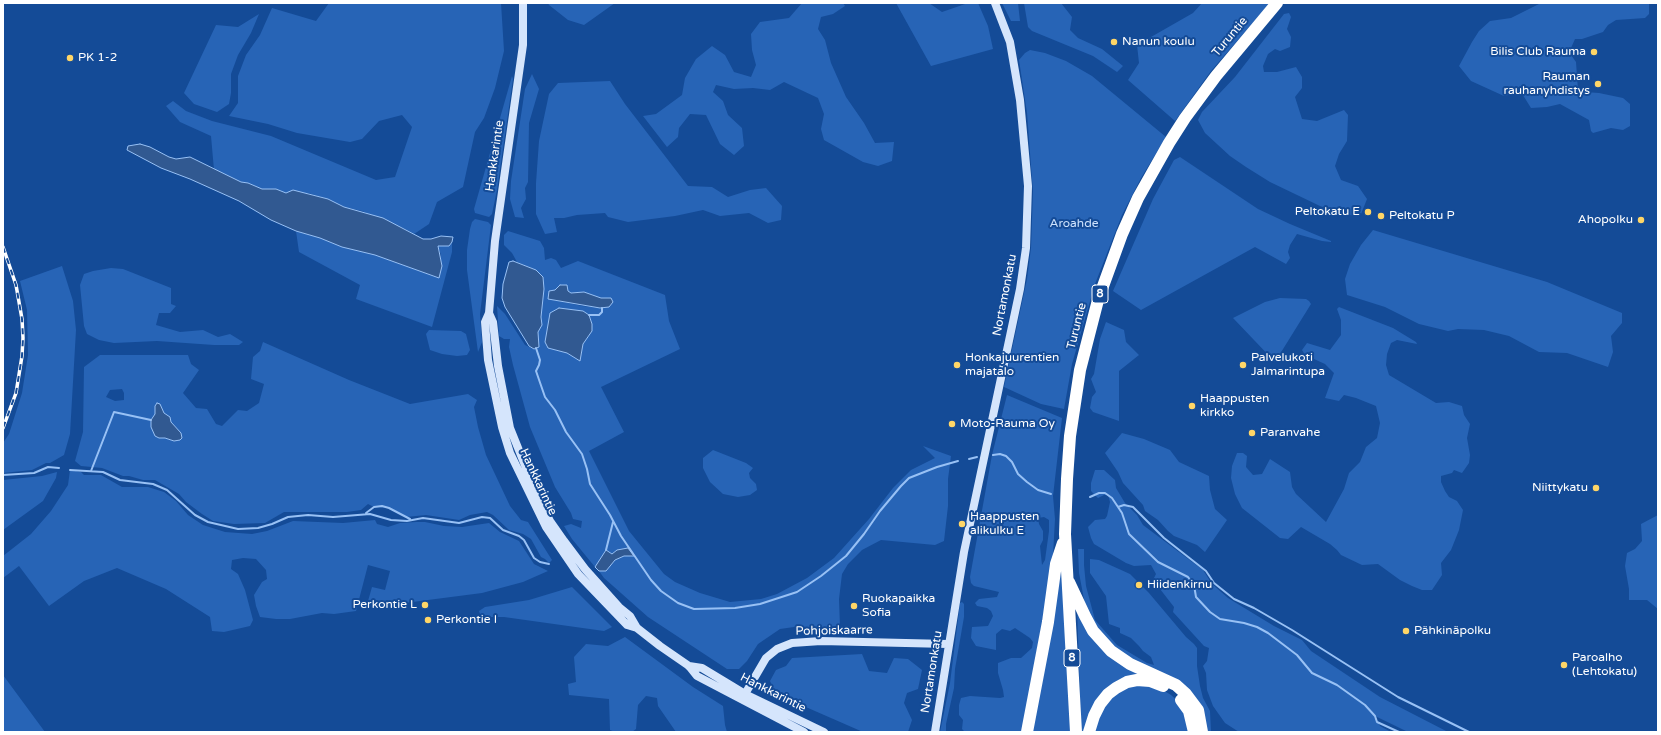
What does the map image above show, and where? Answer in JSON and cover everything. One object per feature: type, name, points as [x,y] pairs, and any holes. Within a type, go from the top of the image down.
[{"type":"highway","name":"Turuntie","points":[[1076,732],[1065,534],[1067,465],[1080,370],[1098,300],[1122,234],[1138,198],[1169,143],[1185,118],[1216,76],[1277,3]]},
{"type":"highway","points":[[1027,732],[1048,622],[1056,564],[1065,534]]},
{"type":"highway","points":[[1067,578],[1093,631],[1120,658],[1171,682],[1186,694],[1198,710],[1202,732]]},
{"type":"highway","points":[[1089,732],[1097,710],[1108,694],[1127,682],[1137,680],[1150,681],[1168,688],[1177,696],[1189,711],[1194,732]]},
{"type":"main road","name":"Hankkarintie","points":[[523,3],[523,45],[495,241],[489,313],[493,322],[498,366],[510,428],[536,495],[550,521],[585,570],[630,616],[637,628],[689,666],[697,676],[804,732]]},
{"type":"main road","name":"Nortamonkatu","points":[[935,732],[964,552],[1020,289],[1026,248],[1028,186],[1020,100],[1010,42],[995,3]]},
{"type":"main road","name":"Pohjoiskaarre","points":[[745,694],[766,658],[777,649],[792,643],[822,641],[948,644]]},
{"type":"main road","name":"Hankkarintie","points":[[689,666],[702,668],[745,694],[824,732]]},
{"type":"green space","points":[[329,3],[501,3],[504,51],[495,88],[484,118],[475,132],[463,187],[437,202],[429,224],[414,234],[362,211],[344,207],[328,199],[308,193],[286,193],[276,189],[262,189],[248,183],[241,182],[214,170],[211,136],[180,122],[166,106],[173,101],[186,111],[212,121],[271,136],[376,180],[395,177],[412,127],[402,115],[379,121],[362,139],[350,142],[297,133],[268,124],[229,116],[238,103],[238,76],[246,55],[260,35],[272,8],[316,21]]},
{"type":"green space","points":[[548,3],[615,3],[584,25],[568,20]]},
{"type":"green space","points":[[802,3],[843,3],[845,6],[833,14],[821,17],[818,29],[825,40],[831,63],[846,97],[864,123],[875,143],[894,142],[892,161],[878,166],[863,162],[824,140],[821,129],[824,114],[818,98],[784,82],[770,90],[753,88],[734,89],[716,85],[713,92],[723,101],[728,115],[742,128],[744,146],[734,155],[720,144],[706,115],[690,114],[679,128],[678,137],[667,147],[643,116],[656,114],[682,95],[685,78],[696,59],[712,46],[725,55],[734,72],[751,77],[756,65],[752,50],[751,34],[760,22],[789,18]]},
{"type":"green space","points":[[896,3],[929,3],[942,12],[968,3],[978,3],[988,26],[993,49],[931,66]]},
{"type":"green space","points":[[1002,3],[1018,3],[1020,21],[1011,21]]},
{"type":"green space","points":[[1024,3],[1061,3],[1072,17],[1070,30],[1078,38],[1102,49],[1123,66],[1117,72],[1093,56],[1032,31],[1028,27]]},
{"type":"green space","points":[[1202,3],[1270,3],[1211,71],[1175,121],[1128,80],[1139,63],[1137,45],[1193,13]]},
{"type":"green space","points":[[1541,3],[1649,3],[1649,14],[1645,18],[1616,20],[1608,25],[1603,32],[1582,39],[1575,39],[1571,48],[1571,55],[1576,62],[1578,90],[1623,98],[1630,104],[1630,126],[1623,130],[1611,128],[1593,133],[1591,131],[1589,120],[1560,104],[1531,108],[1521,92],[1504,96],[1471,81],[1459,66],[1479,31],[1490,21],[1511,18]]},
{"type":"green space","points":[[1289,13],[1291,17],[1287,29],[1291,37],[1290,47],[1280,51],[1275,49],[1268,54],[1263,66],[1264,72],[1277,72],[1296,67],[1302,77],[1302,88],[1295,97],[1302,119],[1317,121],[1344,110],[1348,115],[1347,141],[1339,154],[1335,166],[1341,180],[1358,186],[1367,199],[1361,214],[1356,216],[1343,214],[1320,206],[1270,182],[1230,156],[1205,133],[1198,120],[1202,112],[1235,77],[1284,14]]},
{"type":"green space","points":[[259,14],[251,33],[238,55],[231,74],[231,93],[229,104],[217,112],[194,104],[184,93],[216,25],[238,27]]},
{"type":"green space","name":"Aroahde","points":[[1030,50],[1045,53],[1066,61],[1092,76],[1166,137],[1141,178],[1122,215],[1095,284],[1072,364],[1064,409],[1041,404],[1004,387],[1027,279],[1031,248],[1033,191],[1027,113],[1019,60]]},
{"type":"green space","points":[[532,74],[539,89],[529,123],[528,182],[525,188],[526,199],[521,208],[524,218],[515,217],[510,199],[511,181],[525,89]]},
{"type":"green space","points":[[512,76],[513,79],[497,190],[492,214],[489,217],[475,213],[474,209]]},
{"type":"green space","points":[[610,81],[625,104],[688,186],[712,187],[728,197],[750,190],[766,188],[782,206],[781,220],[768,223],[749,213],[720,216],[703,210],[675,216],[628,222],[608,217],[605,213],[554,218],[557,232],[545,234],[536,214],[536,183],[539,141],[549,94],[558,83]]},
{"type":"green space","points":[[1180,157],[1258,209],[1331,242],[1297,234],[1290,245],[1288,252],[1290,258],[1286,264],[1255,247],[1141,310],[1113,291],[1153,199],[1174,160]]},
{"type":"green space","points":[[475,219],[488,222],[491,225],[480,314],[482,342],[478,352],[467,270],[467,250],[470,229],[472,222]]},
{"type":"green space","points":[[1373,230],[1547,282],[1622,313],[1622,323],[1611,336],[1613,352],[1608,367],[1567,353],[1539,352],[1509,336],[1484,330],[1458,329],[1448,331],[1419,324],[1385,307],[1347,295],[1345,279],[1350,264],[1361,245]]},
{"type":"green space","points":[[296,231],[320,238],[342,247],[375,255],[438,278],[441,255],[438,246],[449,246],[452,242],[452,252],[432,327],[356,299],[360,285],[299,252]]},
{"type":"green space","points":[[508,231],[540,241],[544,248],[545,260],[551,258],[556,260],[561,268],[578,261],[665,295],[669,321],[680,349],[601,387],[624,432],[589,451],[629,531],[664,574],[675,582],[700,593],[730,602],[761,599],[777,594],[807,578],[834,558],[869,519],[893,488],[911,470],[935,458],[923,446],[951,456],[944,541],[935,545],[881,540],[862,550],[848,564],[842,574],[839,599],[840,627],[794,627],[780,629],[758,644],[747,661],[739,669],[727,669],[648,617],[604,578],[599,571],[606,571],[615,560],[624,556],[612,554],[606,550],[595,567],[572,539],[564,526],[571,524],[581,528],[582,521],[573,519],[555,487],[530,427],[513,365],[509,347],[510,339],[504,339],[499,336],[497,306],[505,314],[525,345],[534,349],[539,347],[538,332],[542,325],[541,317],[544,289],[543,277],[536,270],[517,262],[512,253],[504,245],[504,235]],"holes":[[[558,288],[571,293],[584,292],[601,298],[611,298],[600,308],[549,299],[549,291]],[[559,308],[583,311],[589,315],[592,324],[589,336],[583,344],[580,361],[567,353],[548,348],[550,313]]]},
{"type":"green space","points":[[62,266],[73,301],[76,330],[70,434],[64,455],[50,463],[46,463],[32,470],[3,473],[3,443],[9,434],[22,393],[28,355],[27,310],[20,281]]},
{"type":"green space","points":[[111,268],[123,269],[171,288],[171,304],[176,306],[170,313],[159,313],[156,325],[180,332],[203,330],[218,337],[230,334],[243,342],[239,345],[214,345],[157,341],[114,343],[99,340],[87,334],[84,326],[80,285],[84,274]]},
{"type":"green space","points":[[1280,298],[1306,299],[1311,304],[1275,362],[1233,318],[1265,302]]},
{"type":"green space","points":[[1339,307],[1393,328],[1416,342],[1417,344],[1397,340],[1391,343],[1387,354],[1386,365],[1389,375],[1436,403],[1449,402],[1462,406],[1464,415],[1470,424],[1467,438],[1470,455],[1469,463],[1462,473],[1454,470],[1452,473],[1441,476],[1441,482],[1445,491],[1449,497],[1457,501],[1463,510],[1459,530],[1451,550],[1441,563],[1442,575],[1432,590],[1422,590],[1412,586],[1400,580],[1378,564],[1362,565],[1341,555],[1330,544],[1301,527],[1288,539],[1280,538],[1242,508],[1235,494],[1231,478],[1232,466],[1237,453],[1243,453],[1247,456],[1246,467],[1253,475],[1262,474],[1270,459],[1290,472],[1292,487],[1296,494],[1326,522],[1344,489],[1349,473],[1360,462],[1366,447],[1377,438],[1380,423],[1376,406],[1344,395],[1339,401],[1325,398],[1334,373],[1325,364],[1305,355],[1302,350],[1307,343],[1330,350],[1341,335],[1341,320],[1337,309]]},
{"type":"green space","points":[[1106,322],[1124,330],[1126,342],[1139,355],[1119,371],[1119,421],[1093,412],[1090,408],[1092,397],[1096,392],[1091,379],[1094,374],[1100,339]]},
{"type":"green space","points":[[429,330],[461,331],[466,334],[470,350],[467,355],[457,356],[442,354],[430,350],[426,334]]},
{"type":"green space","points":[[263,342],[349,380],[410,404],[468,394],[477,400],[474,407],[486,455],[510,506],[521,520],[528,522],[552,560],[549,563],[541,557],[531,539],[523,534],[509,530],[493,515],[487,512],[470,515],[459,520],[426,515],[406,517],[389,508],[374,507],[368,504],[361,510],[347,512],[284,512],[265,523],[234,524],[213,521],[186,502],[179,494],[155,480],[143,480],[123,476],[102,468],[81,466],[75,461],[83,432],[84,367],[100,355],[188,355],[191,364],[199,370],[183,393],[196,408],[207,409],[216,424],[222,426],[238,410],[247,411],[259,403],[264,384],[251,379],[253,357],[260,351]],"holes":[[[122,389],[124,393],[124,400],[115,401],[106,397],[110,390]],[[155,414],[171,422],[181,433],[174,441],[159,438],[151,420]]]},
{"type":"green space","points":[[1007,395],[1062,418],[1053,496],[1055,519],[1053,556],[1022,732],[965,732],[962,729],[963,720],[959,715],[961,698],[970,696],[1004,697],[998,673],[998,663],[1011,658],[1021,658],[1032,648],[1033,642],[1030,638],[1015,628],[1010,631],[1002,629],[996,634],[996,650],[976,646],[971,638],[972,627],[988,626],[993,616],[991,611],[987,608],[977,606],[975,603],[979,599],[997,597],[999,592],[974,586],[971,583],[970,577],[992,455]],"holes":[[[1044,517],[1049,520],[1045,560],[1042,565],[1040,546],[1043,540],[1043,531],[1039,524],[1038,518]]]},
{"type":"green space","points":[[1122,433],[1144,439],[1170,450],[1179,462],[1209,476],[1210,490],[1215,509],[1227,520],[1205,552],[1197,545],[1174,536],[1168,531],[1158,520],[1145,511],[1143,505],[1123,483],[1118,472],[1105,453]]},
{"type":"green space","points":[[713,450],[746,463],[753,468],[749,473],[750,478],[756,484],[757,490],[750,495],[738,497],[723,494],[710,482],[703,468],[703,458]]},
{"type":"green space","points":[[70,470],[81,472],[84,475],[101,475],[122,487],[148,487],[164,492],[176,501],[188,515],[203,525],[225,532],[252,534],[267,531],[293,521],[343,523],[375,520],[377,524],[388,527],[400,523],[416,522],[462,527],[489,523],[500,532],[519,541],[534,564],[548,571],[523,582],[482,593],[366,608],[372,587],[385,590],[390,571],[368,565],[356,611],[334,614],[322,613],[290,619],[276,619],[260,617],[256,606],[254,595],[262,582],[267,579],[266,570],[256,559],[243,558],[232,560],[231,569],[238,574],[245,590],[253,620],[250,626],[224,632],[212,631],[210,617],[166,589],[117,568],[84,581],[49,606],[19,566],[3,578],[3,556],[31,534],[51,511],[68,485]]},
{"type":"green space","points":[[1095,470],[1104,470],[1115,480],[1116,488],[1125,503],[1137,515],[1143,525],[1203,570],[1212,584],[1228,598],[1274,626],[1302,640],[1311,651],[1380,697],[1448,732],[1408,732],[1375,716],[1380,726],[1391,732],[1239,732],[1225,723],[1213,706],[1207,690],[1206,673],[1203,666],[1207,661],[1209,648],[1204,646],[1173,612],[1174,607],[1153,580],[1156,574],[1151,565],[1134,566],[1126,563],[1094,544],[1088,527],[1095,520],[1105,519],[1110,502],[1108,495],[1098,498],[1091,491],[1091,483]]},
{"type":"green space","points":[[57,472],[56,478],[43,501],[3,530],[3,480],[42,476]]},
{"type":"green space","points":[[1658,515],[1658,609],[1647,600],[1629,600],[1629,589],[1625,566],[1627,553],[1635,549],[1642,541],[1641,524]]},
{"type":"green space","points":[[1078,549],[1084,549],[1086,586],[1095,620],[1117,645],[1147,663],[1154,665],[1151,657],[1131,638],[1120,633],[1120,628],[1109,624],[1106,596],[1090,573],[1090,559],[1099,560],[1130,574],[1149,593],[1197,648],[1197,666],[1200,686],[1203,698],[1210,711],[1211,732],[1206,732],[1202,709],[1130,660],[1104,638],[1086,610],[1079,573]]},
{"type":"green space","points":[[1062,566],[1071,732],[1032,732]]},
{"type":"green space","points":[[572,587],[612,627],[604,631],[504,617],[481,617],[479,611],[485,607],[529,600]]},
{"type":"green space","points":[[962,602],[964,604],[964,617],[955,669],[954,688],[946,724],[946,732],[940,732],[950,683],[960,603]]},
{"type":"green space","points":[[1077,605],[1083,618],[1141,672],[1116,684],[1086,732],[1081,732]]},
{"type":"green space","points":[[625,637],[693,687],[723,706],[727,732],[676,732],[658,706],[657,698],[646,696],[638,705],[636,729],[632,732],[615,732],[610,730],[609,699],[569,695],[568,684],[576,682],[574,657],[586,644],[608,646]]},
{"type":"green space","points":[[862,654],[869,671],[887,673],[894,658],[908,659],[922,670],[918,689],[907,693],[904,703],[912,720],[908,732],[863,732],[776,694],[770,681],[776,670],[786,666],[792,658]]},
{"type":"green space","points":[[3,675],[45,732],[3,732]]},
{"type":"green space","points":[[1129,685],[1158,687],[1171,695],[1180,703],[1186,714],[1189,732],[1092,732],[1103,704]]},
{"type":"shaded area","points":[[140,144],[176,159],[190,157],[241,182],[248,183],[262,189],[276,189],[286,193],[293,190],[328,199],[344,207],[383,218],[423,239],[431,239],[441,236],[453,237],[449,246],[438,246],[442,266],[439,278],[375,255],[342,247],[320,238],[296,231],[271,220],[239,201],[161,168],[127,150],[128,146]]},
{"type":"shaded area","points":[[513,261],[536,270],[543,277],[544,289],[541,317],[542,325],[538,332],[539,347],[534,349],[529,346],[505,307],[502,298],[503,284],[509,262]]},
{"type":"shaded area","points":[[560,285],[567,285],[568,291],[571,293],[584,292],[601,298],[611,298],[613,302],[609,307],[600,308],[548,299],[549,291],[555,290]]},
{"type":"shaded area","points":[[559,308],[583,311],[589,315],[592,324],[592,331],[583,344],[580,361],[567,353],[548,348],[545,342],[550,313]]},
{"type":"shaded area","points":[[157,403],[160,404],[164,413],[170,417],[171,422],[181,433],[182,438],[180,440],[174,441],[155,436],[151,427],[151,420],[155,414],[155,406]]},
{"type":"shaded area","points":[[628,548],[634,556],[624,556],[615,560],[606,571],[599,571],[595,567],[606,550],[612,554],[617,550]]},
{"type":"waterway","points":[[589,315],[599,315],[602,312],[602,308]]},
{"type":"waterway","points":[[536,348],[540,360],[536,371],[545,397],[555,410],[566,432],[582,454],[590,484],[610,515],[621,536],[651,580],[661,591],[678,603],[694,609],[735,608],[760,604],[797,592],[821,576],[846,556],[880,511],[909,478],[937,467],[958,461]]},
{"type":"waterway","points":[[91,471],[114,412],[151,420]]},
{"type":"waterway","points":[[993,455],[1000,454],[1006,456],[1012,462],[1018,474],[1027,482],[1038,490],[1051,494]]},
{"type":"waterway","points":[[969,459],[977,457]]},
{"type":"waterway","points":[[3,475],[34,473],[48,467],[59,468]]},
{"type":"waterway","points":[[70,470],[103,472],[120,480],[153,484],[167,490],[195,515],[208,522],[238,529],[258,528],[288,517],[308,515],[333,517],[370,514],[391,520],[407,521],[423,518],[459,523],[482,517],[490,518],[503,530],[519,536],[524,540],[534,558],[540,562],[549,564]]},
{"type":"waterway","points":[[1090,497],[1099,493],[1105,493],[1112,498],[1122,513],[1129,534],[1158,562],[1188,577],[1194,585],[1196,597],[1210,612],[1220,619],[1244,623],[1257,627],[1268,633],[1297,655],[1312,673],[1337,685],[1365,705],[1375,716],[1377,722],[1399,732]]},
{"type":"waterway","points":[[1118,507],[1124,505],[1133,507],[1164,538],[1206,571],[1214,583],[1234,599],[1254,608],[1292,630],[1398,697],[1469,732]]},
{"type":"waterway","points":[[366,513],[374,507],[382,506],[410,519]]},
{"type":"waterway","points":[[606,550],[613,522]]},
{"type":"railway","points":[[3,247],[16,285],[22,319],[23,338],[22,356],[16,393],[3,428]]},
{"type":"place","name":"Nanun koulu","points":[[1114,42]]},
{"type":"place","name":"Bilis Club Rauma","points":[[1594,52]]},
{"type":"place","name":"PK 1-2","points":[[70,58]]},
{"type":"place","name":"Rauman rauhanyhdistys","points":[[1598,84]]},
{"type":"place","name":"Peltokatu E","points":[[1368,212]]},
{"type":"place","name":"Peltokatu P","points":[[1381,216]]},
{"type":"place","name":"Ahopolku","points":[[1641,220]]},
{"type":"place","name":"Honkajuurentien majatalo","points":[[957,365]]},
{"type":"place","name":"Palvelukoti Jalmarintupa","points":[[1243,365]]},
{"type":"place","name":"Haappusten kirkko","points":[[1192,406]]},
{"type":"place","name":"Moto-Rauma Oy","points":[[952,424]]},
{"type":"place","name":"Paranvahe","points":[[1252,433]]},
{"type":"place","name":"Niittykatu","points":[[1596,488]]},
{"type":"place","name":"Haappusten alikulku E","points":[[962,524]]},
{"type":"place","name":"Hiidenkirnu","points":[[1139,585]]},
{"type":"place","name":"Perkontie L","points":[[425,605]]},
{"type":"place","name":"Ruokapaikka Sofia","points":[[854,606]]},
{"type":"place","name":"Perkontie I","points":[[428,620]]},
{"type":"place","name":"Pähkinäpolku","points":[[1406,631]]},
{"type":"place","name":"Paroalho (Lehtokatu)","points":[[1564,665]]}]
